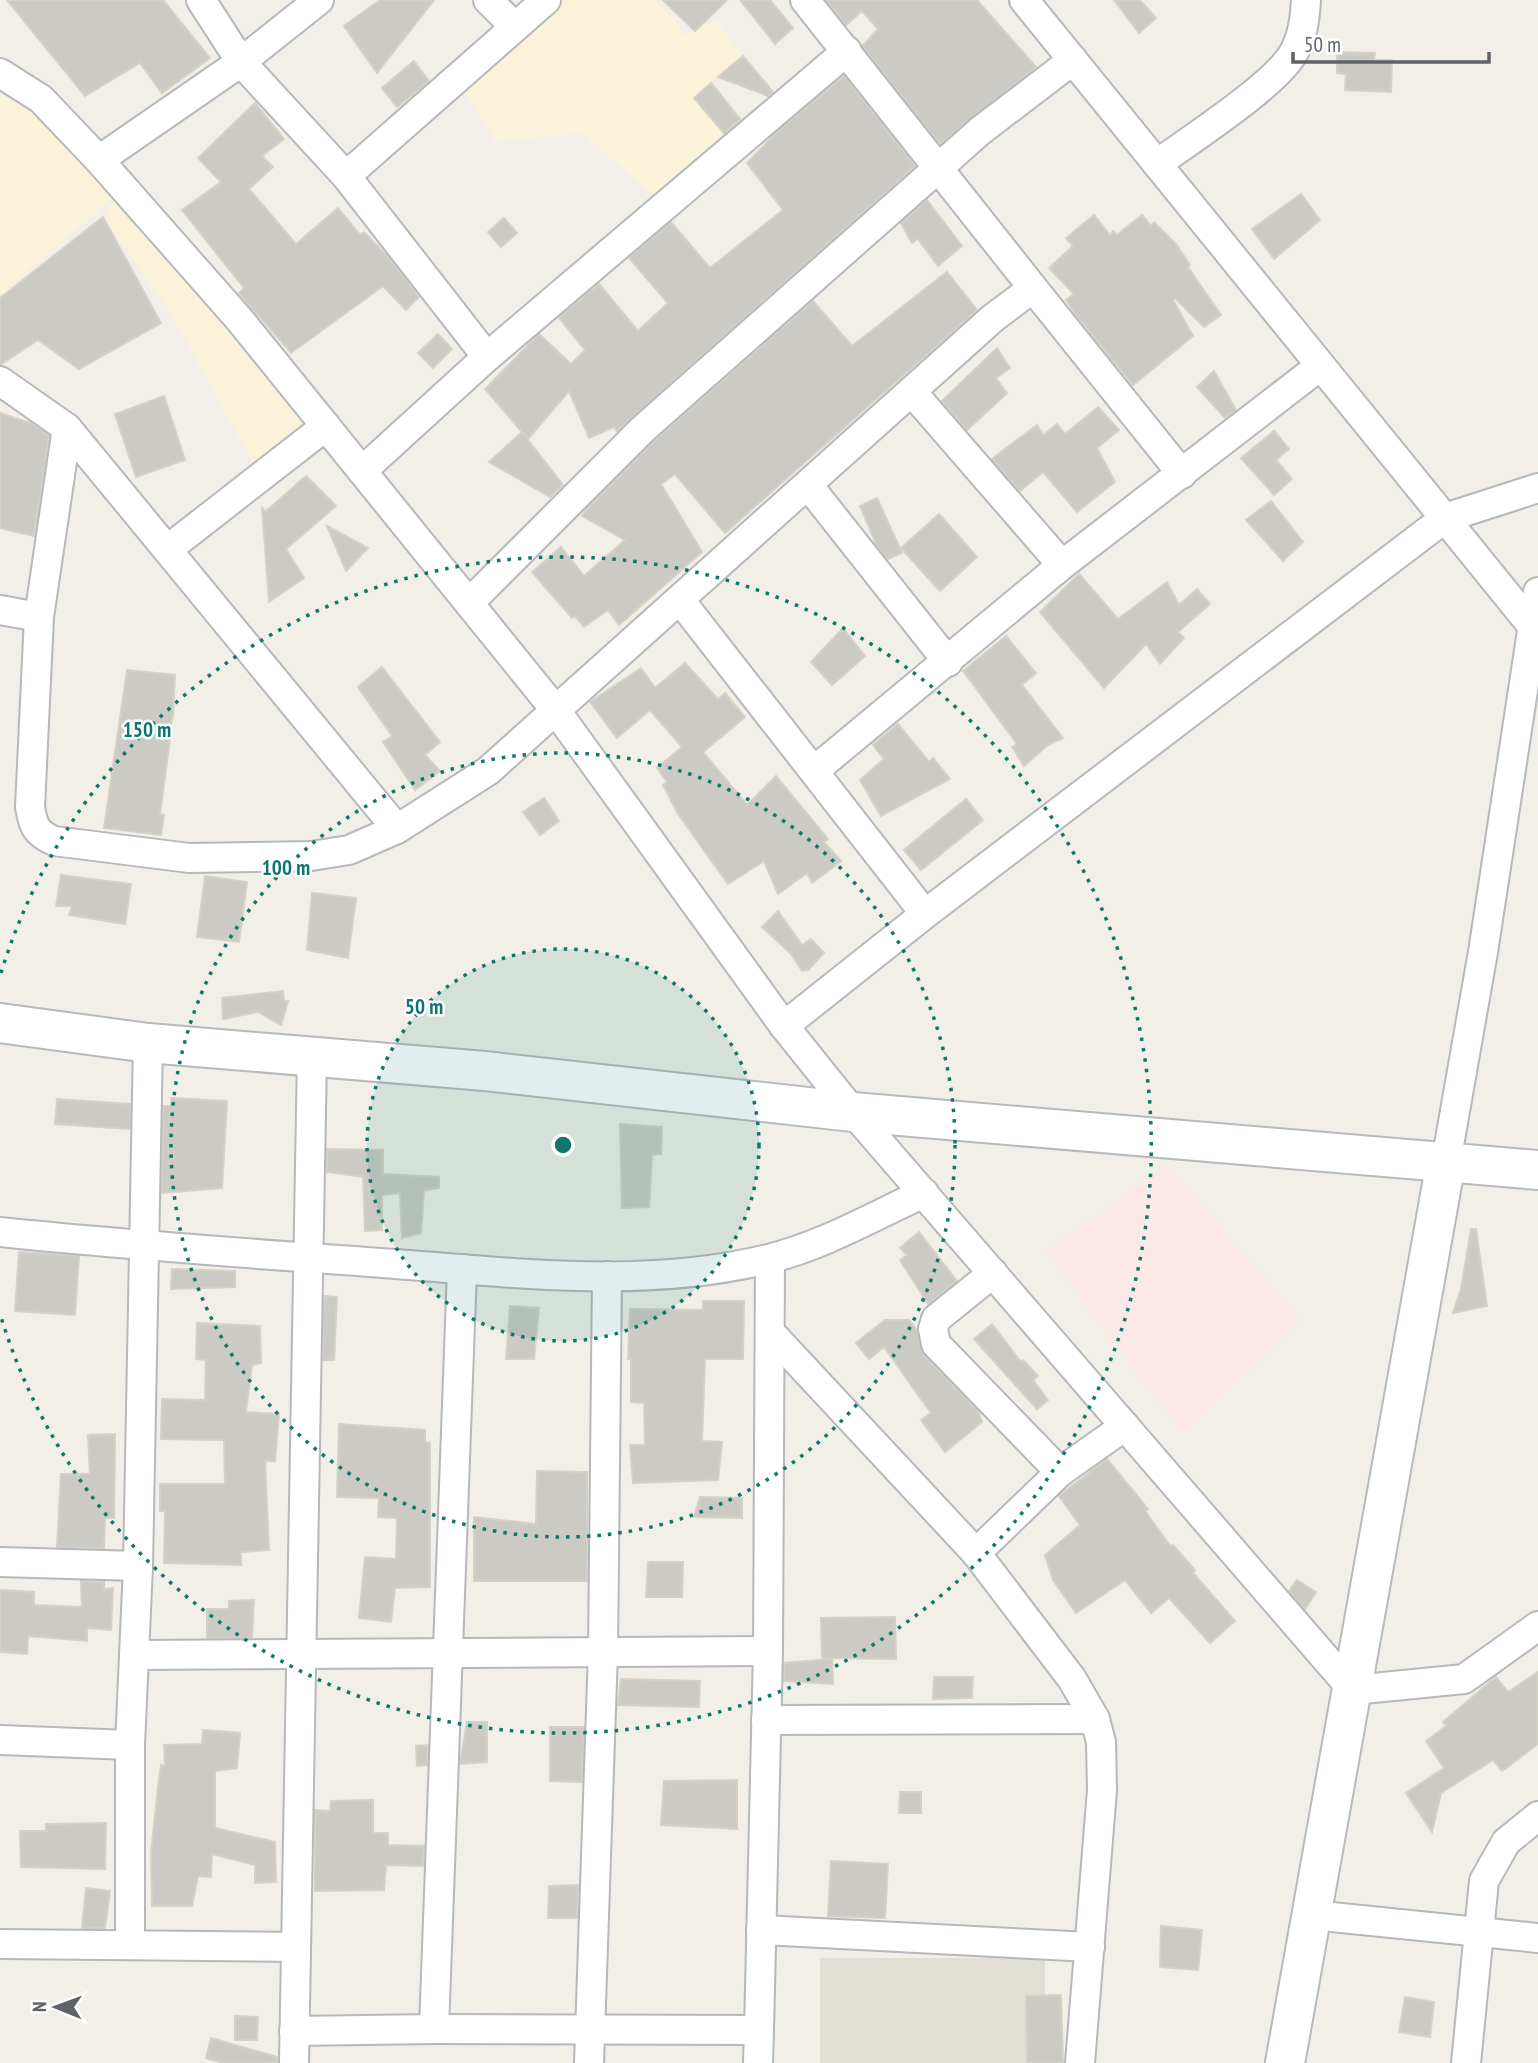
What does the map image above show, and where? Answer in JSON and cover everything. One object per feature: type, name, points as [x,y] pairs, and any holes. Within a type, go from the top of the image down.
[{"type":"street","points":[[201,0],[240,62],[346,176],[487,357]]},
{"type":"street","points":[[99,160],[240,62],[319,0]]},
{"type":"street","points":[[488,0],[515,27]]},
{"type":"street","points":[[346,176],[546,0]]},
{"type":"street","points":[[805,0],[940,166],[1033,288],[1182,474]]},
{"type":"street","points":[[1024,0],[1533,627]]},
{"type":"street","points":[[1157,164],[1278,73],[1294,52],[1304,25],[1306,0]]},
{"type":"street","points":[[362,471],[487,357],[847,51]]},
{"type":"street","points":[[469,603],[643,429],[980,131],[1073,60]]},
{"type":"street","points":[[0,73],[41,99],[240,319],[557,712],[784,1026],[853,1112],[1353,1690]]},
{"type":"street","points":[[67,428],[39,617],[30,807],[33,826],[40,835],[54,841],[189,858],[311,856],[349,850],[397,829],[488,771],[557,712],[993,318],[1033,288]]},
{"type":"street","points":[[815,770],[1062,565],[1320,366]]},
{"type":"street","points":[[0,381],[67,428],[397,829]]},
{"type":"street","points":[[912,392],[1062,565]]},
{"type":"street","points":[[168,550],[326,426]]},
{"type":"street","points":[[808,485],[948,662]]},
{"type":"street","points":[[784,1026],[925,914],[1445,518],[1538,488]]},
{"type":"street","points":[[1285,2063],[1483,952],[1538,592]]},
{"type":"street","points":[[680,600],[925,914]]},
{"type":"street","points":[[0,610],[39,617]]},
{"type":"street","points":[[0,1023],[148,1043],[485,1071],[853,1112],[1538,1170]]},
{"type":"street","points":[[130,1945],[130,1745],[138,1566],[148,1043]]},
{"type":"street","points":[[294,2063],[312,1055]]},
{"type":"street","points":[[0,1232],[142,1247],[462,1269],[607,1276],[702,1272],[771,1259],[828,1238],[924,1193]]},
{"type":"street","points":[[758,2063],[768,1651],[771,1259]]},
{"type":"street","points":[[434,2029],[445,1654],[462,1269]]},
{"type":"street","points":[[993,1273],[936,1319],[933,1329],[936,1344],[1060,1472]]},
{"type":"street","points":[[589,2063],[603,1651],[607,1276]]},
{"type":"street","points":[[770,1332],[976,1553],[1072,1679],[1095,1719],[1101,1742],[1102,1790],[1080,2063]]},
{"type":"street","points":[[976,1553],[1060,1472],[1125,1426]]},
{"type":"street","points":[[0,1562],[138,1566]]},
{"type":"street","points":[[1353,1690],[1464,1679],[1538,1626]]},
{"type":"street","points":[[135,1655],[300,1657],[603,1651],[768,1651]]},
{"type":"street","points":[[766,1720],[1095,1719]]},
{"type":"street","points":[[0,1740],[130,1745]]},
{"type":"street","points":[[1466,2063],[1484,1881],[1494,1858],[1506,1842],[1538,1816]]},
{"type":"street","points":[[1312,1915],[1538,1938]]},
{"type":"street","points":[[761,1930],[1090,1947]]},
{"type":"street","points":[[0,1944],[296,1947]]},
{"type":"street","points":[[294,2031],[590,2028],[759,2030]]},
{"type":"shaded area","points":[[1168,1165],[1300,1320],[1182,1433],[1046,1251]]},
{"type":"shaded area","points":[[820,1958],[1045,1958],[1045,2063],[820,2063]]},
{"type":"sand","points":[[546,0],[655,0],[677,23],[684,36],[716,21],[743,56],[694,98],[733,148],[654,196],[583,133],[495,141],[463,87]]},
{"type":"sand","points":[[0,79],[119,192],[310,424],[261,477],[168,308],[103,217],[116,195],[0,295]]},
{"type":"building","points":[[7,0],[163,0],[210,58],[162,93],[140,63],[85,96]]},
{"type":"building","points":[[380,0],[434,0],[377,73],[344,26]]},
{"type":"building","points":[[663,0],[727,0],[695,31]]},
{"type":"building","points":[[740,0],[770,0],[793,28],[775,44]]},
{"type":"building","points":[[826,0],[977,0],[1036,67],[940,144],[862,46],[878,29],[862,11],[846,25]]},
{"type":"building","points":[[1114,0],[1140,0],[1156,18],[1139,33]]},
{"type":"building","points":[[1337,52],[1375,53],[1374,60],[1392,60],[1391,92],[1345,90],[1346,74],[1337,73]]},
{"type":"building","points":[[743,56],[773,92],[768,96],[718,77]]},
{"type":"building","points":[[414,61],[429,81],[397,107],[382,88]]},
{"type":"building","points":[[844,76],[915,166],[617,431],[614,427],[589,438],[569,391],[528,439],[485,389],[539,334],[571,364],[585,350],[559,318],[599,284],[638,331],[668,303],[629,258],[671,222],[710,268],[783,210],[747,163],[777,132]]},
{"type":"building","points":[[711,83],[740,119],[724,133],[694,98]]},
{"type":"building","points":[[255,103],[284,139],[262,156],[273,167],[249,189],[296,244],[338,208],[360,235],[364,232],[387,256],[419,297],[406,310],[383,286],[291,353],[239,293],[244,288],[182,210],[221,182],[198,158]]},
{"type":"building","points":[[1301,194],[1320,220],[1274,259],[1252,229]]},
{"type":"building","points":[[927,200],[962,246],[938,266],[918,239],[912,243],[901,223]]},
{"type":"building","points":[[1094,215],[1110,235],[1113,231],[1117,235],[1142,215],[1151,226],[1154,222],[1176,244],[1190,265],[1188,267],[1221,315],[1204,327],[1175,298],[1173,300],[1193,336],[1133,385],[1066,300],[1074,294],[1049,268],[1073,246],[1066,238]]},
{"type":"building","points":[[103,217],[161,323],[79,369],[38,340],[0,365],[0,298]]},
{"type":"building","points":[[504,218],[517,233],[501,247],[488,232]]},
{"type":"building","points":[[947,272],[977,310],[725,533],[675,474],[661,484],[702,552],[619,625],[608,610],[584,627],[575,616],[572,618],[532,572],[561,547],[584,576],[625,540],[582,516],[654,441],[813,301],[852,346]]},
{"type":"building","points":[[438,334],[452,349],[433,368],[418,353]]},
{"type":"building","points":[[997,348],[1010,368],[996,378],[1007,393],[967,430],[942,401]]},
{"type":"building","points":[[1214,371],[1236,410],[1225,418],[1197,387]]},
{"type":"building","points":[[164,396],[185,460],[136,477],[115,414]]},
{"type":"building","points":[[1098,407],[1119,430],[1097,448],[1115,482],[1077,512],[1043,472],[1020,491],[992,459],[1037,425],[1043,435],[1057,424],[1065,434]]},
{"type":"building","points":[[0,413],[33,424],[49,436],[34,536],[0,528]]},
{"type":"building","points":[[1274,431],[1289,449],[1276,460],[1292,479],[1274,495],[1241,458]]},
{"type":"building","points":[[522,432],[563,485],[550,497],[489,462]]},
{"type":"building","points":[[306,476],[336,506],[286,549],[304,578],[269,602],[262,507],[265,512]]},
{"type":"building","points":[[877,498],[902,553],[888,559],[877,546],[860,506]]},
{"type":"building","points":[[1271,501],[1303,542],[1283,561],[1246,520]]},
{"type":"building","points":[[939,514],[977,557],[940,591],[901,548]]},
{"type":"building","points":[[327,526],[368,548],[346,571]]},
{"type":"building","points":[[1079,574],[1118,619],[1167,582],[1179,605],[1197,589],[1210,604],[1178,632],[1184,638],[1160,664],[1146,644],[1104,688],[1040,612]]},
{"type":"building","points":[[843,628],[865,656],[832,685],[811,662]]},
{"type":"building","points":[[1006,636],[1036,673],[1022,685],[1063,738],[1048,745],[1024,766],[1012,747],[1017,744],[963,671]]},
{"type":"building","points":[[685,663],[718,699],[725,693],[745,717],[703,752],[747,805],[776,776],[828,839],[824,842],[841,861],[812,883],[807,873],[778,894],[764,861],[728,884],[678,814],[663,785],[667,782],[657,768],[682,747],[650,710],[617,738],[590,702],[641,668],[655,688]]},
{"type":"building","points":[[382,667],[440,742],[425,755],[440,771],[415,790],[383,742],[392,736],[358,687]]},
{"type":"building","points":[[127,670],[175,675],[173,716],[167,739],[170,739],[160,814],[164,815],[161,835],[104,828]]},
{"type":"building","points":[[898,724],[929,762],[933,758],[950,779],[881,816],[860,780],[884,759],[873,745]]},
{"type":"building","points":[[544,798],[559,821],[540,835],[523,812]]},
{"type":"building","points":[[966,799],[983,820],[921,870],[904,850]]},
{"type":"building","points":[[61,875],[131,884],[125,924],[69,915],[72,906],[56,906]]},
{"type":"building","points":[[205,876],[247,882],[239,942],[197,937]]},
{"type":"building","points":[[312,893],[356,898],[348,958],[307,950]]},
{"type":"building","points":[[778,911],[802,945],[811,939],[824,953],[808,970],[802,971],[791,954],[762,927]]},
{"type":"building","points":[[283,991],[284,1001],[288,1001],[281,1025],[258,1012],[223,1019],[222,998]]},
{"type":"building","points":[[171,1098],[227,1101],[222,1188],[162,1193],[163,1106],[171,1106]]},
{"type":"building","points":[[57,1099],[130,1104],[130,1129],[55,1124]]},
{"type":"building","points":[[620,1124],[662,1127],[661,1154],[652,1155],[649,1207],[622,1208]]},
{"type":"building","points":[[327,1149],[383,1150],[383,1174],[439,1177],[439,1188],[424,1190],[421,1233],[402,1238],[400,1193],[382,1195],[382,1230],[365,1231],[363,1177],[327,1172]]},
{"type":"building","points":[[1471,1229],[1476,1229],[1487,1306],[1453,1313],[1461,1289]]},
{"type":"building","points":[[919,1232],[957,1281],[928,1304],[900,1260],[907,1255],[900,1248]]},
{"type":"building","points":[[19,1252],[79,1256],[75,1315],[15,1311]]},
{"type":"building","points":[[172,1269],[235,1271],[235,1287],[171,1289]]},
{"type":"building","points":[[324,1296],[337,1297],[334,1360],[323,1360]]},
{"type":"building","points":[[703,1301],[744,1301],[743,1359],[705,1359],[702,1441],[722,1442],[718,1480],[633,1483],[630,1445],[645,1445],[644,1403],[631,1402],[631,1359],[628,1359],[630,1309],[703,1310]]},
{"type":"building","points":[[510,1306],[539,1308],[534,1359],[506,1359]]},
{"type":"building","points":[[885,1320],[909,1320],[917,1330],[924,1356],[978,1411],[982,1422],[945,1452],[921,1420],[931,1413],[884,1347],[869,1359],[856,1343]]},
{"type":"building","points":[[197,1323],[260,1326],[261,1363],[252,1365],[246,1412],[279,1414],[275,1461],[265,1461],[269,1550],[241,1552],[241,1565],[164,1563],[165,1511],[160,1511],[160,1484],[225,1484],[224,1440],[161,1439],[162,1399],[205,1400],[206,1360],[196,1359]]},
{"type":"building","points":[[992,1324],[1021,1362],[1023,1360],[1038,1376],[1033,1380],[1048,1400],[1037,1409],[974,1339]]},
{"type":"building","points":[[339,1424],[425,1430],[425,1442],[430,1443],[430,1587],[395,1588],[391,1622],[359,1618],[365,1557],[396,1559],[397,1518],[378,1517],[379,1498],[337,1497]]},
{"type":"building","points":[[115,1434],[114,1518],[105,1518],[104,1548],[57,1547],[61,1474],[90,1474],[88,1435]]},
{"type":"building","points":[[1107,1459],[1148,1509],[1145,1511],[1171,1547],[1173,1545],[1195,1570],[1193,1573],[1235,1621],[1210,1643],[1169,1598],[1151,1613],[1125,1580],[1076,1613],[1053,1580],[1045,1555],[1080,1525],[1059,1496]]},
{"type":"building","points":[[537,1471],[587,1472],[587,1581],[474,1581],[474,1517],[536,1524]]},
{"type":"building","points":[[700,1497],[742,1498],[742,1518],[694,1517]]},
{"type":"building","points":[[648,1562],[683,1562],[682,1597],[646,1597]]},
{"type":"building","points":[[1297,1580],[1316,1592],[1305,1609],[1289,1591]]},
{"type":"building","points":[[81,1581],[104,1582],[104,1589],[113,1588],[111,1630],[87,1628],[87,1641],[28,1636],[27,1654],[0,1652],[0,1590],[34,1592],[34,1605],[82,1607]]},
{"type":"building","points":[[254,1600],[252,1638],[207,1638],[207,1609],[229,1609],[229,1601]]},
{"type":"building","points":[[895,1617],[896,1659],[822,1658],[821,1618]]},
{"type":"building","points":[[832,1659],[833,1684],[784,1681],[784,1663]]},
{"type":"building","points":[[1538,1672],[1538,1744],[1502,1771],[1493,1760],[1441,1793],[1432,1832],[1406,1793],[1444,1768],[1426,1741],[1446,1726],[1443,1722],[1496,1677],[1508,1692]]},
{"type":"building","points":[[934,1677],[973,1677],[972,1698],[933,1699]]},
{"type":"building","points":[[621,1679],[700,1681],[699,1707],[618,1705]]},
{"type":"building","points":[[467,1722],[487,1722],[487,1762],[460,1764]]},
{"type":"building","points":[[550,1727],[584,1727],[582,1782],[550,1781]]},
{"type":"building","points":[[203,1730],[240,1733],[237,1768],[215,1771],[215,1828],[275,1842],[276,1882],[255,1883],[255,1865],[212,1854],[211,1877],[198,1876],[192,1906],[152,1906],[151,1853],[161,1765],[165,1766],[164,1745],[202,1744]]},
{"type":"building","points":[[428,1745],[427,1765],[417,1766],[416,1746]]},
{"type":"building","points":[[737,1780],[737,1829],[661,1825],[664,1781]]},
{"type":"building","points":[[900,1792],[921,1792],[921,1813],[899,1813]]},
{"type":"building","points":[[373,1800],[373,1833],[388,1833],[388,1845],[424,1846],[423,1866],[386,1865],[384,1890],[315,1891],[315,1810],[330,1811],[331,1801]]},
{"type":"building","points":[[106,1823],[105,1869],[21,1867],[20,1831],[46,1831],[46,1824]]},
{"type":"building","points":[[831,1861],[888,1864],[885,1918],[828,1916]]},
{"type":"building","points":[[578,1885],[577,1918],[548,1918],[549,1886]]},
{"type":"building","points":[[86,1888],[110,1891],[105,1928],[82,1928]]},
{"type":"building","points":[[1161,1926],[1202,1930],[1198,1970],[1160,1967]]},
{"type":"building","points":[[1061,1995],[1063,2063],[1027,2063],[1026,1996]]},
{"type":"building","points":[[1405,1997],[1434,2002],[1430,2037],[1399,2032]]},
{"type":"building","points":[[235,2016],[258,2017],[257,2040],[235,2040]]},
{"type":"building","points":[[211,2038],[277,2057],[277,2063],[223,2063],[206,2058]]}]
